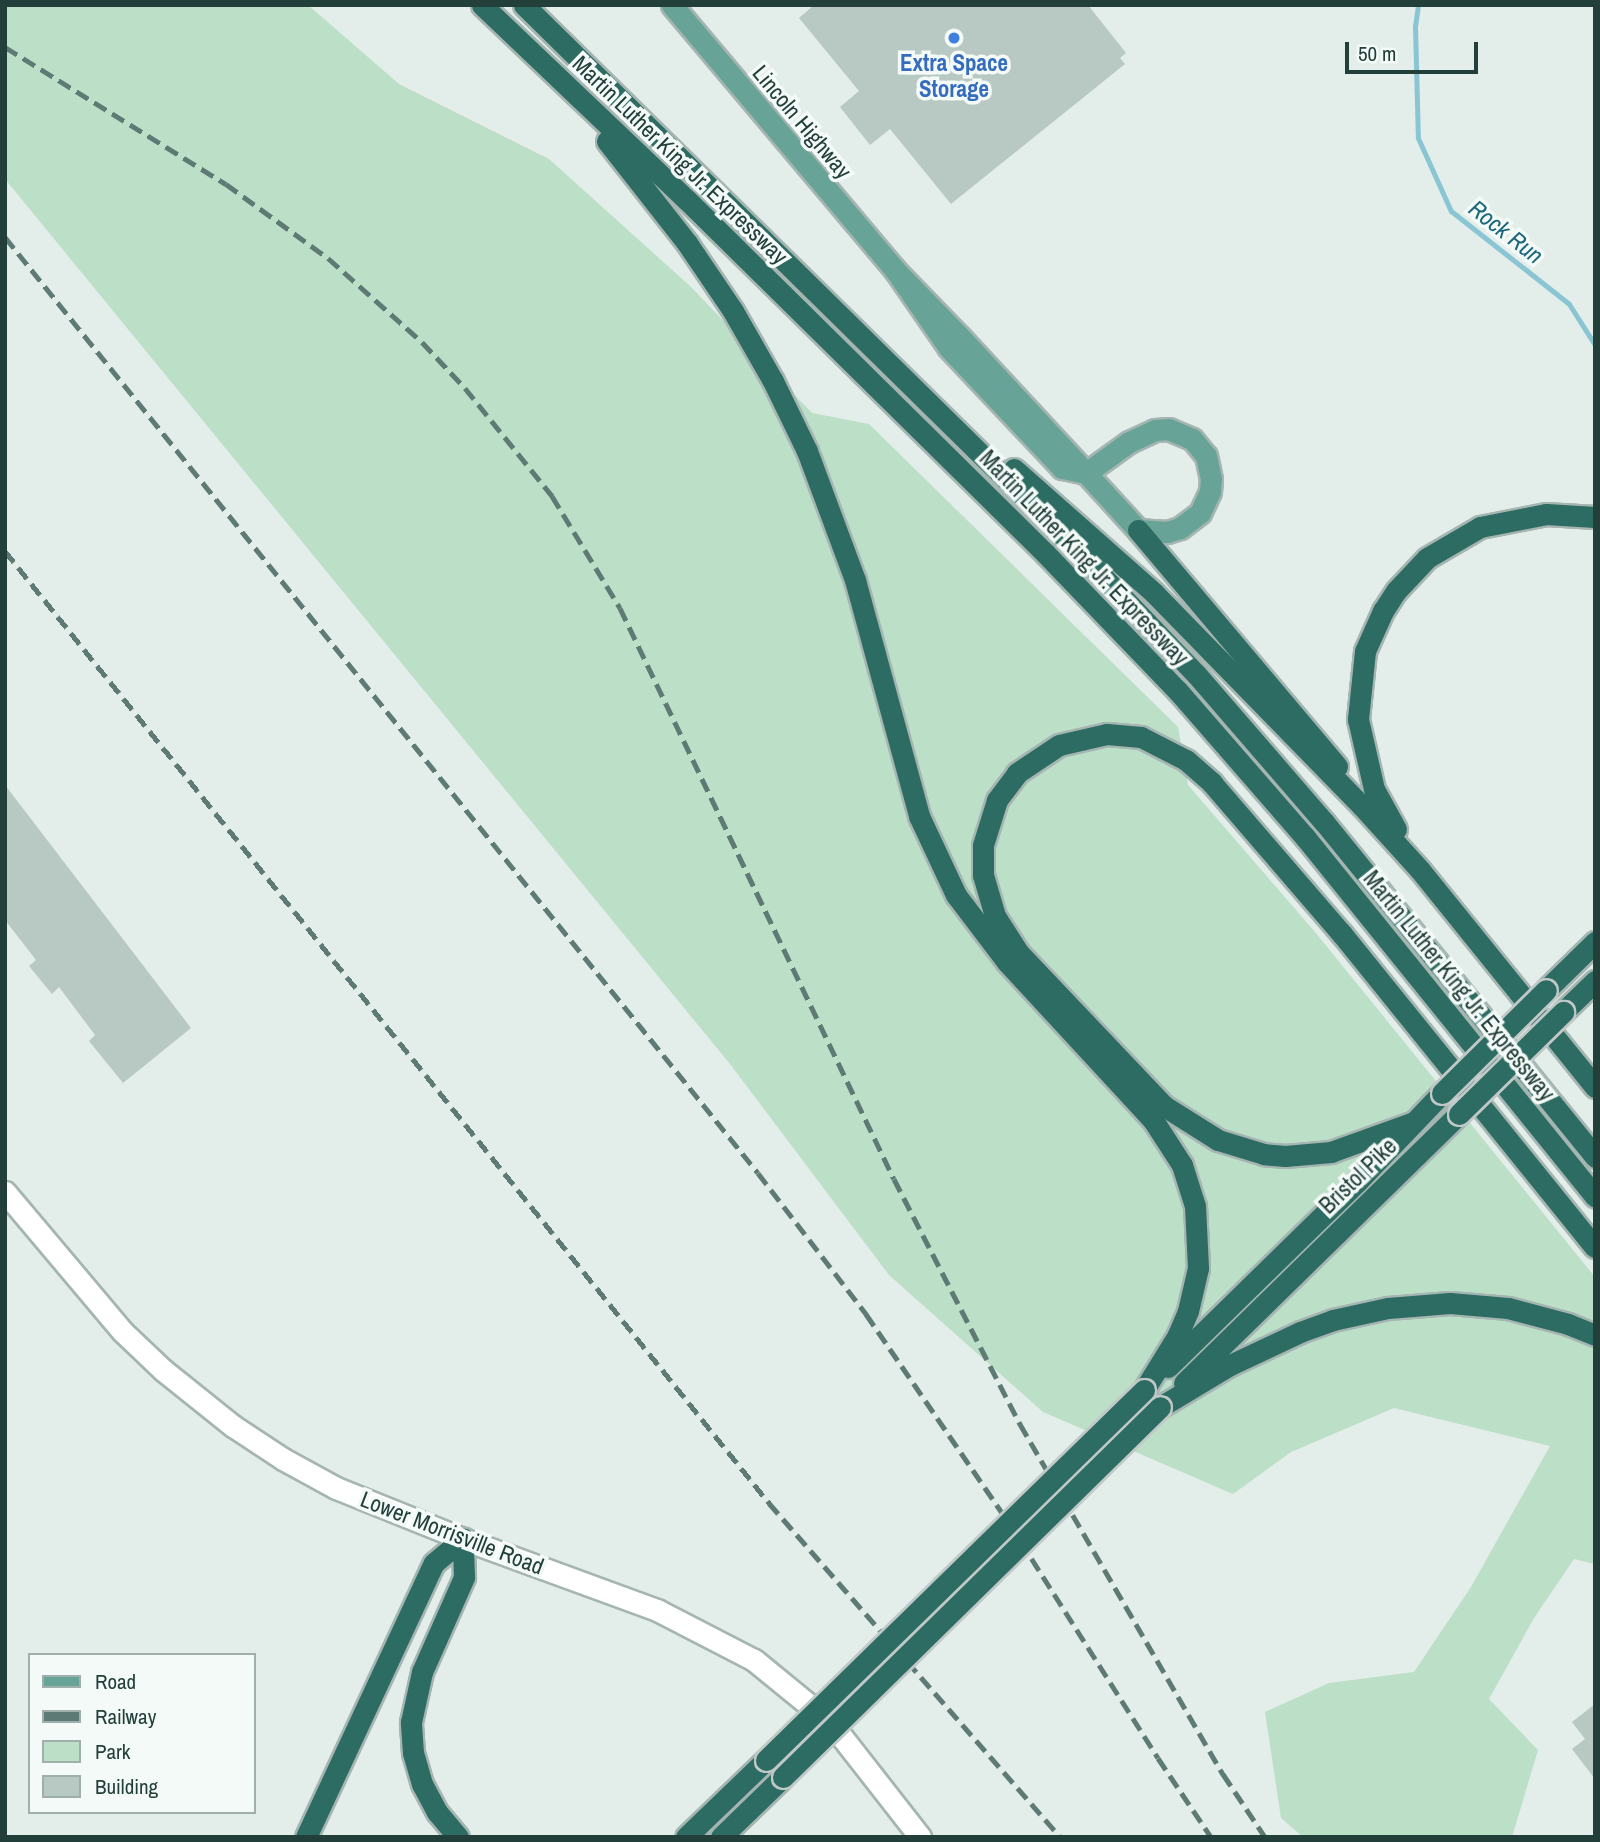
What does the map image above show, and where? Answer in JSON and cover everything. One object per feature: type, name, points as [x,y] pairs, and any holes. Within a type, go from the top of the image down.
[{"type":"highway","name":"Martin Luther King Jr. Expressway","points":[[482,5],[687,200],[1046,554],[1178,691],[1305,837],[1595,1197]]},
{"type":"highway","name":"Martin Luther King Jr. Expressway","points":[[524,5],[1064,536],[1197,675],[1324,821],[1595,1157]]},
{"type":"highway","points":[[553,74],[687,243],[733,311],[790,414],[845,548],[919,816],[956,895],[1007,962],[1153,1120],[1182,1165],[1195,1206],[1198,1268],[1188,1311],[1178,1335],[1144,1390]]},
{"type":"highway","points":[[889,364],[1119,559],[1362,806],[1420,870],[1595,1087]]},
{"type":"highway","points":[[1420,870],[1383,808],[1362,745],[1358,698],[1365,651],[1373,629],[1396,590],[1410,574],[1427,558],[1461,536],[1480,527],[1525,515],[1570,514],[1595,517]]},
{"type":"highway","points":[[1138,530],[1332,758],[1362,806]]},
{"type":"highway","points":[[1410,1123],[1331,1152],[1285,1156],[1242,1149],[1219,1140],[1164,1106],[1018,952],[995,916],[983,875],[983,845],[997,800],[1017,773],[1059,745],[1107,734],[1140,737],[1157,743],[1193,765],[1342,934],[1595,1247]]},
{"type":"highway","points":[[686,1837],[1357,1182],[1410,1123],[1595,943]]},
{"type":"highway","name":"Bristol Pike","points":[[1160,1407],[1594,982]]},
{"type":"highway","points":[[721,1837],[1160,1407],[1230,1365],[1300,1332],[1333,1320],[1388,1308],[1450,1303],[1508,1308],[1568,1324],[1595,1335]]},
{"type":"highway","points":[[306,1837],[434,1563],[463,1539]]},
{"type":"highway","points":[[458,1837],[437,1812],[422,1784],[413,1753],[411,1722],[422,1672],[464,1577],[463,1539]]},
{"type":"highway","points":[[675,1837],[713,1811]]},
{"type":"main road","name":"Lincoln Highway","points":[[672,5],[895,270],[1138,530]]},
{"type":"main road","points":[[1086,473],[1129,442],[1155,430],[1181,433],[1200,447],[1210,467],[1212,480],[1210,492],[1200,513],[1180,528],[1167,532],[1138,530]]},
{"type":"street","name":"Lower Morrisville Road","points":[[5,1192],[122,1332],[163,1370],[233,1426],[283,1459],[336,1488],[463,1539],[657,1610],[754,1660],[831,1723],[920,1837]]},
{"type":"green space","points":[[5,5],[308,5],[399,84],[549,159],[690,286],[812,413],[869,424],[1178,727],[1188,785],[1315,932],[1595,1277],[1595,1564],[1574,1559],[1534,1618],[1489,1699],[1538,1750],[1512,1837],[1303,1837],[1281,1818],[1265,1712],[1329,1683],[1414,1672],[1471,1587],[1550,1446],[1394,1408],[1291,1452],[1233,1494],[1043,1412],[889,1275],[730,1064],[5,179]]},
{"type":"building","points":[[814,5],[1088,5],[1126,53],[1120,58],[1125,64],[951,204],[890,129],[870,145],[840,107],[859,91],[799,18]]},
{"type":"building","points":[[5,785],[191,1028],[123,1083],[89,1041],[95,1035],[59,987],[52,994],[29,966],[36,960],[5,920]]},
{"type":"building","points":[[1595,1704],[1595,1779],[1572,1749],[1585,1739],[1572,1722]]},
{"type":"waterway","name":"Rock Run","points":[[1418,5],[1415,27],[1418,138],[1451,211],[1569,304],[1595,345]]},
{"type":"railway","points":[[5,47],[226,184],[328,258],[422,342],[465,388],[552,496],[620,608],[894,1179],[1020,1424],[1223,1774],[1265,1837]]},
{"type":"railway","points":[[5,237],[758,1173],[866,1314],[1009,1523],[1211,1837]]},
{"type":"railway","points":[[5,551],[769,1503],[1060,1837]]},
{"type":"place","name":"Extra Space Storage","points":[[954,38]]}]
